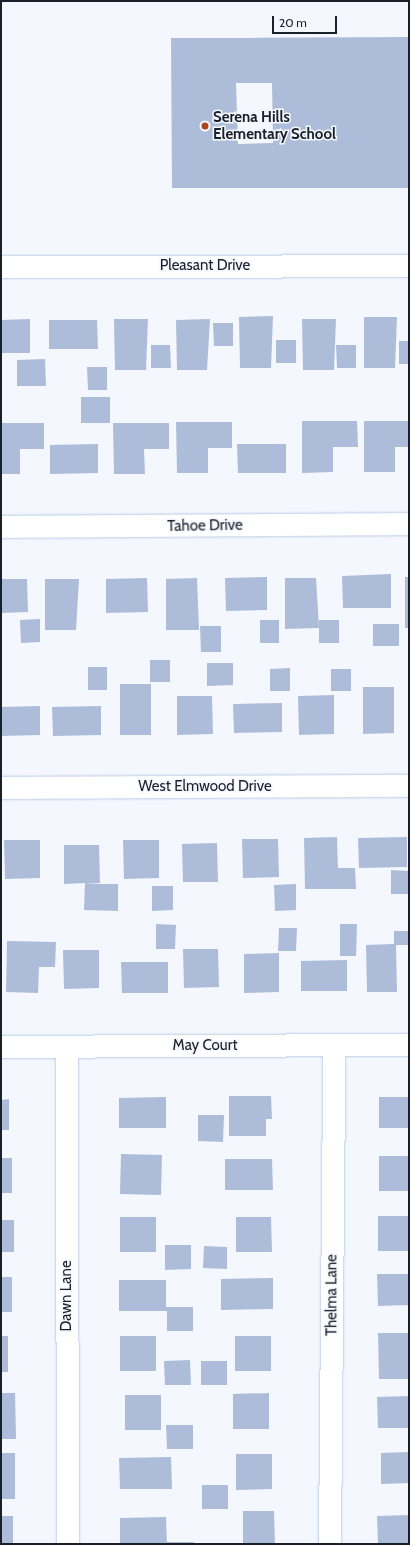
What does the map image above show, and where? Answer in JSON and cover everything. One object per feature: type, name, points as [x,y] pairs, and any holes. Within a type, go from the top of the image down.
[{"type":"street","name":"Pleasant Drive","points":[[1,267],[409,266]]},
{"type":"street","name":"Tahoe Drive","points":[[1,527],[409,524]]},
{"type":"street","name":"West Elmwood Drive","points":[[1,788],[409,786]]},
{"type":"street","name":"May Court","points":[[1,1047],[409,1045]]},
{"type":"street","name":"Thelma Lane","points":[[330,1544],[334,1046]]},
{"type":"street","name":"Dawn Lane","points":[[67,1047],[68,1544]]},
{"type":"building","name":"Serena Hills Elementary School","points":[[409,37],[409,188],[172,188],[171,38]],"holes":[[[236,83],[272,83],[273,143],[238,144]]]},
{"type":"building","points":[[273,316],[271,368],[240,368],[239,317]]},
{"type":"building","points":[[364,317],[397,317],[395,368],[364,368]]},
{"type":"building","points":[[30,319],[30,353],[1,353],[1,320]]},
{"type":"building","points":[[114,319],[148,319],[146,370],[115,370]]},
{"type":"building","points":[[210,319],[207,370],[177,370],[176,320]]},
{"type":"building","points":[[302,319],[336,319],[334,370],[303,370]]},
{"type":"building","points":[[49,320],[97,320],[98,349],[49,349]]},
{"type":"building","points":[[213,323],[233,323],[233,346],[214,346]]},
{"type":"building","points":[[276,340],[296,340],[296,363],[276,363]]},
{"type":"building","points":[[399,341],[409,341],[409,364],[399,364]]},
{"type":"building","points":[[151,345],[170,345],[171,368],[151,368]]},
{"type":"building","points":[[336,345],[356,345],[356,368],[337,368]]},
{"type":"building","points":[[45,359],[46,386],[17,386],[17,360]]},
{"type":"building","points":[[87,367],[107,367],[107,390],[88,390]]},
{"type":"building","points":[[81,397],[110,397],[110,423],[81,423]]},
{"type":"building","points":[[302,421],[357,421],[358,447],[333,447],[333,472],[302,473]]},
{"type":"building","points":[[364,421],[409,421],[409,447],[395,447],[395,472],[364,472]]},
{"type":"building","points":[[176,422],[232,422],[232,448],[208,448],[208,473],[177,473]]},
{"type":"building","points":[[1,423],[44,423],[44,449],[20,449],[20,474],[1,474]]},
{"type":"building","points":[[113,423],[169,423],[169,449],[144,449],[145,474],[114,474]]},
{"type":"building","points":[[98,444],[98,473],[50,474],[50,445]]},
{"type":"building","points":[[237,444],[286,444],[286,473],[238,473]]},
{"type":"building","points":[[391,574],[391,608],[343,608],[342,576]]},
{"type":"building","points":[[267,577],[267,610],[226,611],[225,578]]},
{"type":"building","points":[[405,577],[409,577],[409,628],[405,628]]},
{"type":"building","points":[[147,578],[148,612],[106,613],[106,579]]},
{"type":"building","points":[[197,578],[199,630],[166,630],[166,579]]},
{"type":"building","points":[[285,578],[316,578],[319,628],[285,629]]},
{"type":"building","points":[[1,579],[27,579],[28,612],[1,613]]},
{"type":"building","points":[[45,579],[79,579],[76,630],[45,630]]},
{"type":"building","points":[[40,619],[40,642],[21,643],[20,620]]},
{"type":"building","points":[[260,620],[279,620],[279,643],[260,643]]},
{"type":"building","points":[[319,620],[339,620],[339,643],[319,643]]},
{"type":"building","points":[[373,624],[399,624],[399,646],[373,646]]},
{"type":"building","points":[[200,626],[221,626],[221,652],[201,652]]},
{"type":"building","points":[[150,660],[170,660],[170,682],[150,682]]},
{"type":"building","points":[[207,663],[233,663],[233,685],[207,686]]},
{"type":"building","points":[[88,667],[107,667],[107,690],[88,690]]},
{"type":"building","points":[[290,668],[290,691],[270,691],[270,669]]},
{"type":"building","points":[[331,669],[351,669],[351,691],[331,691]]},
{"type":"building","points":[[120,684],[151,684],[151,735],[120,735]]},
{"type":"building","points":[[363,687],[394,687],[394,733],[363,734]]},
{"type":"building","points":[[334,695],[334,734],[299,735],[298,696]]},
{"type":"building","points":[[177,696],[212,696],[213,734],[177,735]]},
{"type":"building","points":[[282,703],[282,732],[234,733],[233,704]]},
{"type":"building","points":[[40,706],[40,735],[1,736],[1,707]]},
{"type":"building","points":[[101,706],[101,735],[53,736],[52,707]]},
{"type":"building","points":[[337,837],[338,868],[355,868],[356,889],[305,889],[304,838]]},
{"type":"building","points":[[407,837],[407,867],[359,868],[358,838]]},
{"type":"building","points":[[242,839],[278,839],[279,877],[243,878]]},
{"type":"building","points":[[4,840],[40,840],[40,878],[5,879]]},
{"type":"building","points":[[123,840],[159,840],[159,878],[124,879]]},
{"type":"building","points":[[217,843],[218,882],[183,882],[182,844]]},
{"type":"building","points":[[64,845],[99,845],[100,883],[86,884],[118,884],[118,911],[84,910],[85,883],[64,884]]},
{"type":"building","points":[[391,870],[409,871],[409,894],[391,894]]},
{"type":"building","points":[[296,884],[296,910],[275,911],[274,885]]},
{"type":"building","points":[[152,886],[173,886],[173,910],[152,911]]},
{"type":"building","points":[[156,924],[176,925],[175,949],[156,949]]},
{"type":"building","points":[[340,924],[357,924],[356,956],[340,956]]},
{"type":"building","points":[[279,928],[297,928],[296,951],[278,951]]},
{"type":"building","points":[[394,931],[409,931],[409,945],[396,945],[397,992],[367,992],[366,945],[394,944]]},
{"type":"building","points":[[7,941],[56,942],[55,967],[39,967],[38,993],[6,992]]},
{"type":"building","points":[[183,949],[218,949],[219,987],[184,988]]},
{"type":"building","points":[[63,950],[99,950],[99,988],[64,989]]},
{"type":"building","points":[[279,953],[279,992],[244,993],[244,954]]},
{"type":"building","points":[[347,960],[347,991],[301,991],[301,961]]},
{"type":"building","points":[[121,962],[168,962],[168,993],[122,993]]},
{"type":"building","points":[[229,1096],[271,1096],[272,1119],[266,1119],[266,1136],[229,1136]]},
{"type":"building","points":[[166,1097],[166,1128],[119,1128],[119,1098]]},
{"type":"building","points":[[379,1097],[409,1097],[409,1128],[379,1128]]},
{"type":"building","points":[[9,1099],[9,1130],[1,1130],[1,1100]]},
{"type":"building","points":[[198,1115],[224,1115],[223,1142],[198,1141]]},
{"type":"building","points":[[121,1154],[162,1155],[161,1195],[120,1194]]},
{"type":"building","points":[[379,1156],[409,1156],[409,1191],[379,1191]]},
{"type":"building","points":[[1,1158],[12,1158],[12,1193],[1,1193]]},
{"type":"building","points":[[225,1159],[272,1159],[273,1190],[225,1190]]},
{"type":"building","points":[[378,1216],[409,1216],[409,1251],[378,1251]]},
{"type":"building","points":[[120,1217],[156,1217],[156,1252],[120,1252]]},
{"type":"building","points":[[236,1217],[271,1217],[272,1252],[236,1252]]},
{"type":"building","points":[[1,1220],[14,1220],[14,1252],[1,1252]]},
{"type":"building","points":[[165,1245],[191,1245],[191,1269],[165,1270]]},
{"type":"building","points":[[204,1246],[227,1247],[227,1269],[203,1268]]},
{"type":"building","points":[[377,1274],[409,1274],[409,1305],[378,1306]]},
{"type":"building","points":[[1,1277],[12,1277],[12,1312],[1,1312]]},
{"type":"building","points":[[273,1278],[273,1309],[221,1310],[221,1279]]},
{"type":"building","points":[[119,1280],[166,1280],[166,1307],[193,1307],[193,1331],[167,1331],[167,1311],[119,1311]]},
{"type":"building","points":[[378,1333],[409,1333],[409,1379],[379,1379]]},
{"type":"building","points":[[1,1336],[8,1336],[8,1372],[1,1372]]},
{"type":"building","points":[[120,1336],[156,1336],[156,1371],[120,1371]]},
{"type":"building","points":[[235,1336],[271,1336],[271,1371],[235,1371]]},
{"type":"building","points":[[190,1360],[191,1385],[165,1385],[164,1361]]},
{"type":"building","points":[[201,1361],[227,1361],[227,1385],[201,1385]]},
{"type":"building","points":[[1,1393],[15,1393],[16,1439],[1,1439]]},
{"type":"building","points":[[269,1393],[269,1429],[233,1429],[233,1394]]},
{"type":"building","points":[[125,1395],[161,1395],[161,1430],[125,1430]]},
{"type":"building","points":[[409,1396],[409,1428],[378,1428],[377,1397]]},
{"type":"building","points":[[166,1425],[193,1425],[193,1449],[167,1449]]},
{"type":"building","points":[[409,1452],[409,1483],[381,1484],[381,1453]]},
{"type":"building","points":[[1,1453],[15,1453],[15,1499],[1,1499]]},
{"type":"building","points":[[236,1454],[272,1454],[272,1489],[236,1490]]},
{"type":"building","points":[[171,1457],[172,1489],[120,1489],[119,1458]]},
{"type":"building","points":[[202,1485],[228,1485],[228,1509],[202,1509]]},
{"type":"building","points":[[243,1511],[274,1511],[275,1544],[243,1544]]},
{"type":"building","points":[[409,1515],[409,1544],[378,1544],[377,1516]]},
{"type":"building","points":[[1,1516],[13,1516],[13,1544],[1,1544]]},
{"type":"building","points":[[166,1517],[167,1544],[120,1544],[120,1518]]},
{"type":"building","points":[[167,1542],[194,1542],[194,1544],[167,1544]]},
{"type":"place","name":"Serena Hills Elementary School","points":[[205,126]]}]
